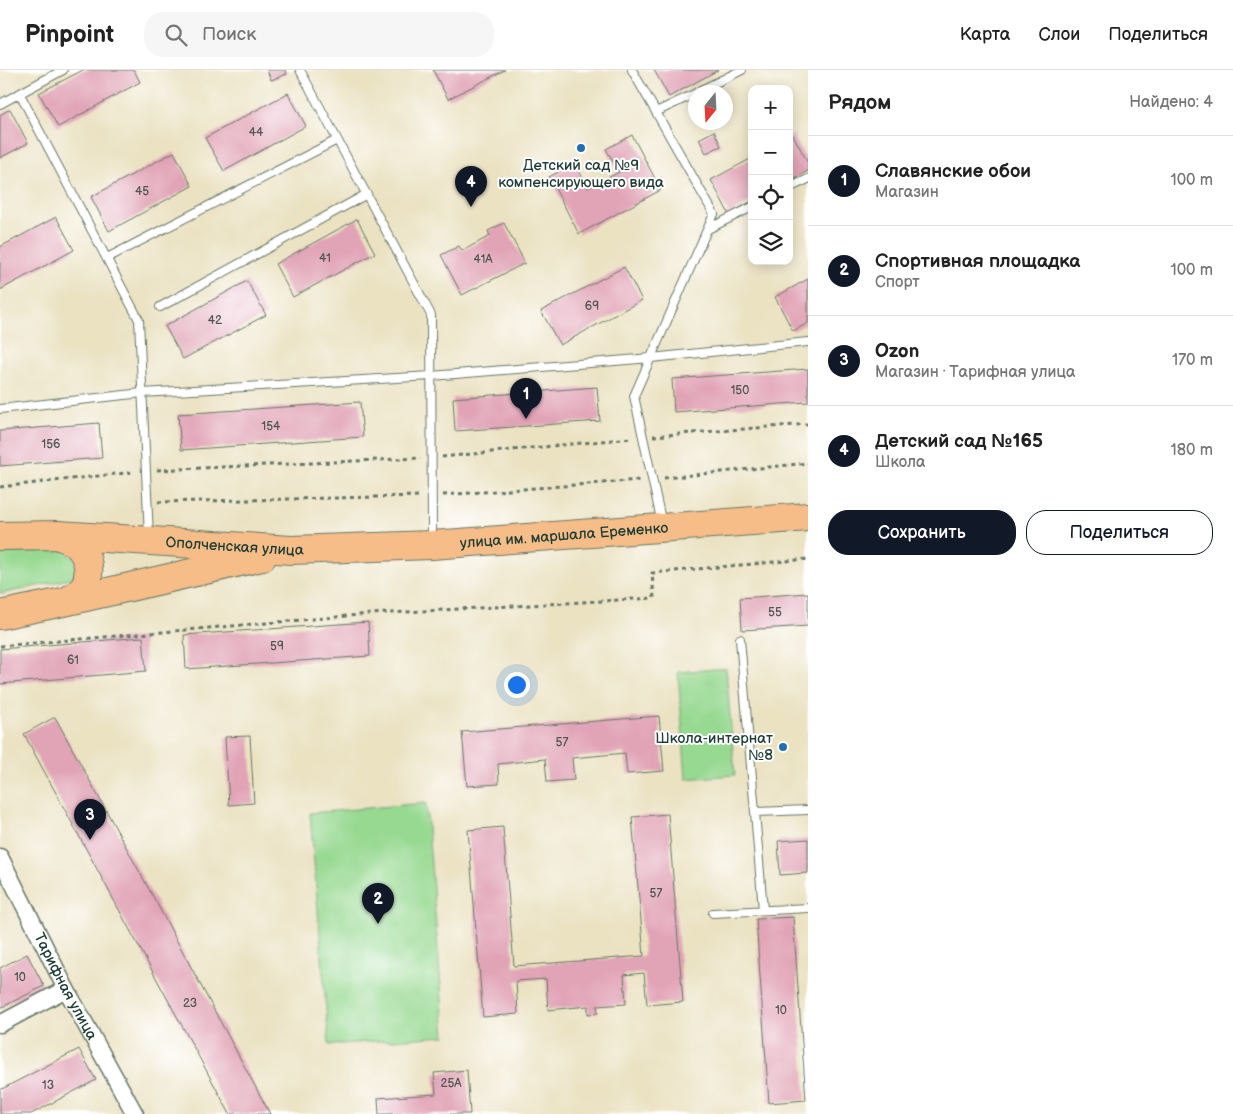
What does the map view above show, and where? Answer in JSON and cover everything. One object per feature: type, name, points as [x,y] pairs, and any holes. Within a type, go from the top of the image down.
[{"type":"highway","name":"улица им. маршала Еременко","points":[[291,550],[432,545],[808,517]]},
{"type":"highway","name":"Ополченская улица","points":[[0,536],[58,535],[291,550]]},
{"type":"highway","points":[[58,535],[76,544],[87,560],[87,579],[83,590],[68,601]]},
{"type":"highway","name":"Ополченская улица","points":[[0,615],[291,550]]},
{"type":"street","name":"Тарифная улица","points":[[0,857],[66,989],[135,1114]]},
{"type":"street","points":[[0,1024],[66,989]]},
{"type":"lane","points":[[0,104],[63,70]]},
{"type":"lane","points":[[300,70],[431,315],[432,545]]},
{"type":"lane","points":[[632,70],[714,214],[634,396],[663,529]]},
{"type":"lane","points":[[712,85],[742,70]]},
{"type":"lane","points":[[20,94],[139,320],[149,541]]},
{"type":"lane","points":[[656,112],[688,97]]},
{"type":"lane","points":[[107,258],[337,140]]},
{"type":"lane","points":[[793,186],[808,179]]},
{"type":"lane","points":[[160,306],[367,194]]},
{"type":"lane","points":[[708,229],[748,209]]},
{"type":"lane","points":[[0,409],[142,393],[431,376],[651,358],[808,342]]},
{"type":"lane","points":[[740,639],[763,910]]},
{"type":"lane","points":[[755,812],[808,810]]},
{"type":"lane","points":[[713,913],[808,908]]},
{"type":"path","points":[[0,487],[146,471],[432,458],[643,437],[808,424]]},
{"type":"path","points":[[147,502],[432,496],[653,479],[808,463]]},
{"type":"path","points":[[0,646],[370,614],[654,598],[652,573],[808,559]]},
{"type":"green space","points":[[64,549],[77,562],[75,576],[0,594],[0,553]]},
{"type":"green space","points":[[726,668],[735,775],[686,779],[678,672]]},
{"type":"green space","points":[[426,803],[445,1036],[329,1045],[310,813]]},
{"type":"building","points":[[83,70],[134,70],[140,82],[58,127],[39,93]]},
{"type":"building","points":[[267,70],[285,70],[287,74],[271,80]]},
{"type":"building","points":[[433,70],[505,70],[448,99]]},
{"type":"building","points":[[654,70],[718,70],[688,85],[669,97]]},
{"type":"building","points":[[288,93],[306,126],[224,171],[205,138]]},
{"type":"building","points":[[10,109],[28,143],[0,158],[0,115]]},
{"type":"building","points":[[714,131],[721,146],[706,153],[699,139]]},
{"type":"building","points":[[632,135],[661,190],[579,234],[549,177],[575,163],[588,188],[619,172],[606,149]]},
{"type":"building","points":[[793,135],[808,163],[808,171],[793,179]]},
{"type":"building","points":[[174,152],[192,186],[109,231],[91,197]]},
{"type":"building","points":[[748,160],[748,203],[729,214],[711,180]]},
{"type":"building","points":[[56,217],[74,250],[0,290],[0,247]]},
{"type":"building","points":[[357,219],[375,253],[293,297],[275,264]]},
{"type":"building","points":[[504,223],[525,263],[462,295],[441,255],[459,246],[462,251],[490,236],[488,231]]},
{"type":"building","points":[[624,267],[642,300],[560,345],[541,311]]},
{"type":"building","points":[[808,279],[808,323],[793,331],[775,297]]},
{"type":"building","points":[[247,281],[266,315],[183,359],[165,326]]},
{"type":"building","points":[[808,369],[808,402],[674,412],[672,379]]},
{"type":"building","points":[[597,387],[600,421],[455,431],[453,398]]},
{"type":"building","points":[[360,402],[363,437],[181,450],[178,414]]},
{"type":"building","points":[[99,423],[102,458],[0,466],[0,431]]},
{"type":"building","points":[[808,593],[808,626],[742,630],[740,598]]},
{"type":"building","points":[[368,622],[370,656],[186,669],[184,635]]},
{"type":"building","points":[[143,637],[146,671],[0,684],[0,649]]},
{"type":"building","name":"Школа-интернат №8","points":[[659,716],[664,771],[627,774],[625,753],[572,758],[574,780],[547,782],[545,759],[498,764],[499,784],[467,786],[462,732]]},
{"type":"building","points":[[55,717],[270,1114],[230,1114],[124,919],[24,734]]},
{"type":"building","points":[[250,736],[254,803],[229,805],[225,737]]},
{"type":"building","points":[[668,814],[683,1002],[647,1005],[644,973],[624,975],[626,1004],[597,1006],[598,1013],[588,1014],[588,1006],[548,1010],[546,979],[516,981],[518,1014],[483,1017],[468,830],[503,827],[514,966],[644,956],[632,817]]},
{"type":"building","points":[[808,839],[808,873],[780,875],[778,841]]},
{"type":"building","points":[[793,917],[806,1100],[769,1103],[756,919]]},
{"type":"building","points":[[27,954],[44,986],[0,1008],[0,968]]},
{"type":"building","points":[[79,1049],[96,1080],[31,1114],[0,1114],[0,1090]]},
{"type":"building","points":[[467,1070],[470,1114],[379,1114],[378,1098],[436,1094],[434,1073]]},
{"type":"place","name":"Детский сад №9 компенсирующего вида","points":[[581,148]]},
{"type":"place","name":"Детский сад №165","points":[[471,207]]},
{"type":"place","name":"Славянские обои","points":[[526,419]]},
{"type":"place","name":"Школа-интернат №8","points":[[783,747]]},
{"type":"place","name":"Ozon","points":[[90,840]]},
{"type":"place","name":"Спортивная площадка","points":[[378,924]]}]
